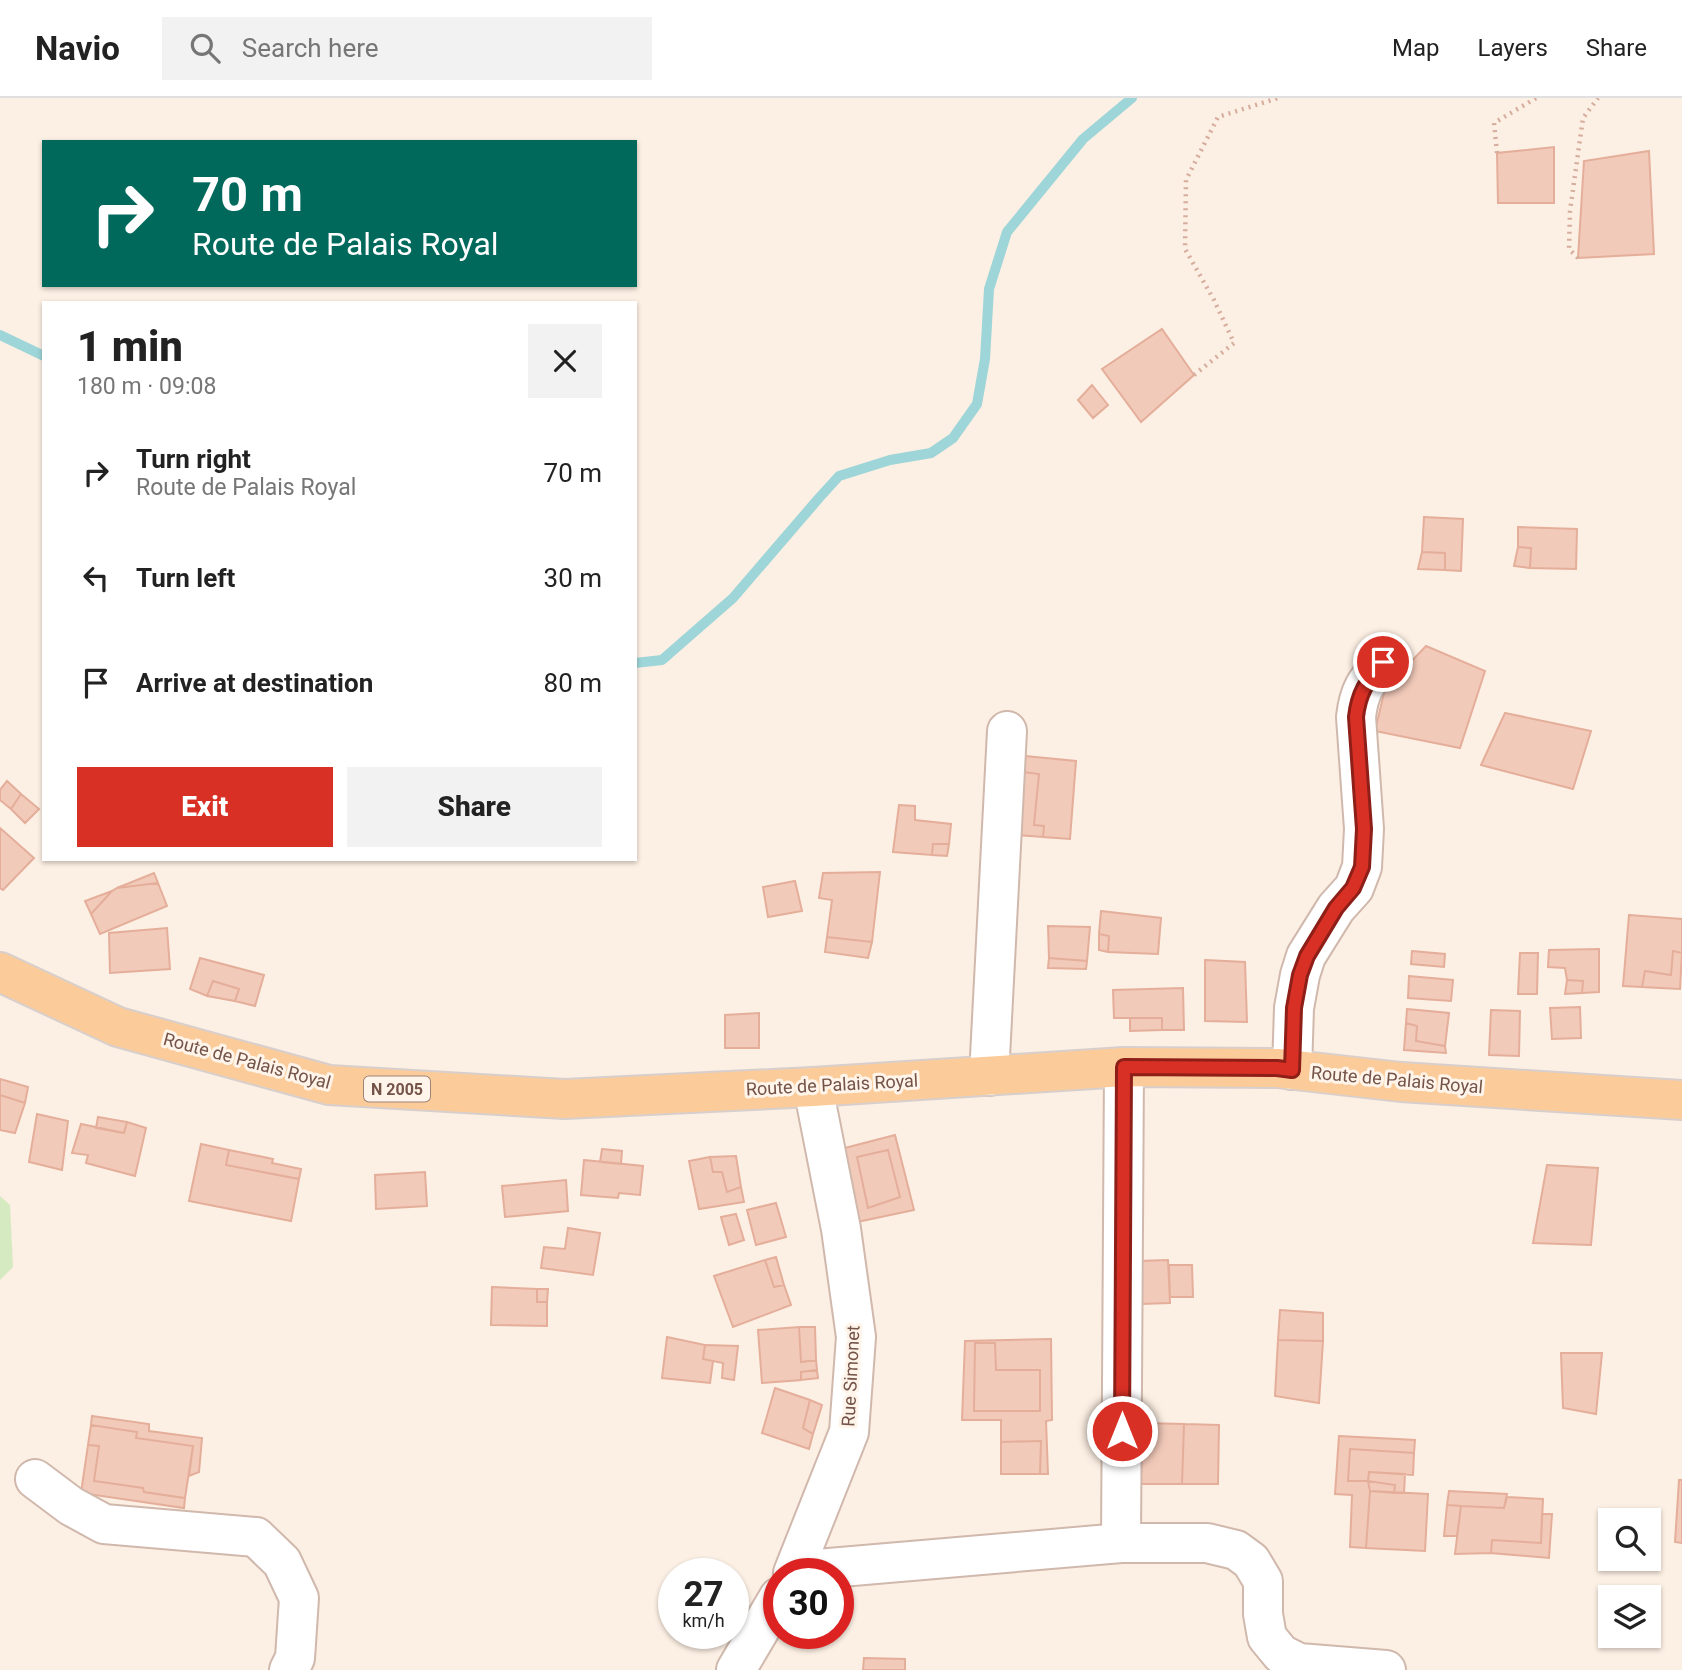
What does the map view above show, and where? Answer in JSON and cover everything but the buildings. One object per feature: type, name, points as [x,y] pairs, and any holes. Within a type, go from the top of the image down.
[{"type":"main road","name":"Route de Palais Royal","points":[[0,972],[118,1027],[329,1085],[565,1099],[813,1087],[1124,1067],[1277,1068],[1401,1082],[1682,1100]]},
{"type":"street","points":[[1292,1070],[1294,1008],[1300,975],[1307,956],[1336,908],[1353,888],[1362,867],[1364,829],[1356,717],[1358,699],[1367,681],[1383,662]]},
{"type":"street","points":[[989,1076],[1007,731]]},
{"type":"street","points":[[1121,1543],[1124,1067]]},
{"type":"street","name":"Rue Simonet","points":[[798,1558],[849,1433],[856,1337],[841,1229],[813,1087]]},
{"type":"street","points":[[34,1479],[71,1506],[104,1524],[257,1537],[282,1562],[299,1598],[295,1658],[289,1670]]},
{"type":"street","points":[[854,1574],[1121,1543],[1207,1543],[1236,1550],[1251,1561],[1263,1581],[1263,1614],[1267,1637],[1281,1654],[1299,1663],[1386,1670]]},
{"type":"street","name":"Rue Simonet","points":[[736,1670],[763,1625]]},
{"type":"path","points":[[1194,375],[1234,343],[1214,300],[1185,249],[1186,180],[1218,117],[1278,98]]},
{"type":"path","points":[[1497,153],[1494,123],[1536,98]]},
{"type":"path","points":[[1578,258],[1569,250],[1570,211],[1583,118],[1598,98]]},
{"type":"green space","points":[[0,1196],[10,1205],[13,1267],[0,1280]]},
{"type":"waterway","points":[[637,663],[662,660],[733,598],[839,476],[890,460],[931,453],[953,438],[977,404],[985,359],[989,289],[1007,232],[1083,139],[1132,98]]},
{"type":"waterway","points":[[0,335],[42,355]]},
{"type":"route","points":[[1122,1431],[1124,1067],[1292,1070],[1294,1008],[1300,975],[1307,956],[1336,908],[1353,888],[1362,867],[1364,829],[1356,717],[1358,699],[1367,681],[1383,662]]}]
